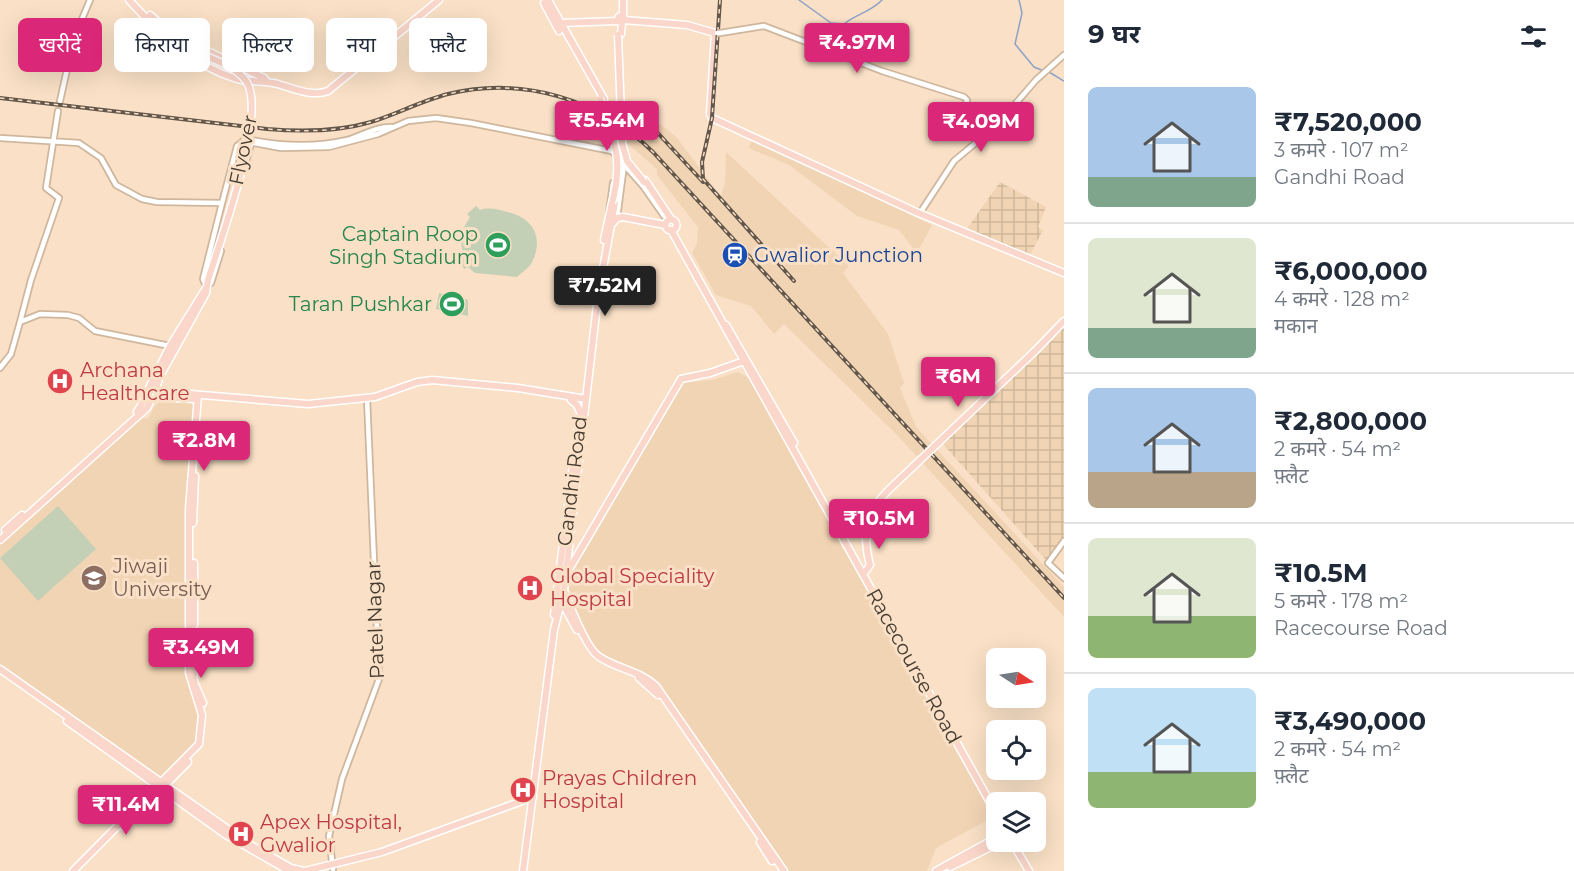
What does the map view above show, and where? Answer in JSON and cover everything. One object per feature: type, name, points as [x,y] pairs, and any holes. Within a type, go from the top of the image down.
[{"type":"main road","points":[[129,0],[150,18]]},
{"type":"main road","points":[[135,0],[153,18]]},
{"type":"main road","points":[[210,66],[235,78],[267,81],[315,94],[328,91],[439,0]]},
{"type":"main road","points":[[621,0],[622,142],[627,161],[644,181],[673,230],[742,357]]},
{"type":"main road","points":[[545,1],[560,26]]},
{"type":"main road","points":[[545,1],[608,109],[622,164],[614,221],[603,262],[584,401],[564,590],[560,601],[594,658],[640,679],[659,696],[779,871]]},
{"type":"main road","points":[[560,26],[621,20],[687,25],[717,33],[710,117],[920,213],[1064,274]]},
{"type":"main road","points":[[210,54],[267,81]]},
{"type":"main road","name":"Flyover","points":[[207,285],[247,148],[254,99],[248,83],[237,71],[210,59]]},
{"type":"main road","points":[[615,206],[676,224],[673,230]]},
{"type":"main road","name":"Gandhi Road","points":[[522,871],[560,601],[559,584],[573,455],[584,401],[605,233],[609,213],[615,206]]},
{"type":"main road","points":[[614,221],[627,218],[665,220]]},
{"type":"main road","points":[[151,395],[170,346],[207,285]]},
{"type":"main road","points":[[0,540],[144,408],[206,293],[207,285]]},
{"type":"main road","points":[[866,572],[870,565],[865,539],[869,517],[878,501],[1064,321]]},
{"type":"main road","points":[[566,574],[679,381],[686,376],[710,373],[742,357]]},
{"type":"main road","points":[[730,365],[742,357]]},
{"type":"main road","name":"Racecourse Road","points":[[742,357],[866,572],[988,792]]},
{"type":"main road","name":"Racecourse Road","points":[[742,357],[839,526],[986,795]]},
{"type":"main road","points":[[730,365],[749,370]]},
{"type":"main road","points":[[160,376],[160,384],[165,393]]},
{"type":"main road","points":[[367,400],[417,382],[432,380],[518,388],[584,401]]},
{"type":"main road","points":[[151,395],[300,404],[367,400],[424,384],[518,392],[584,401]]},
{"type":"main road","points":[[151,395],[165,393],[200,397]]},
{"type":"main road","points":[[78,871],[161,785],[196,754],[202,740],[202,715],[193,673],[193,509],[200,397]]},
{"type":"main road","points":[[571,400],[580,412]]},
{"type":"main road","points":[[0,535],[144,408]]},
{"type":"main road","points":[[559,584],[592,650],[602,658],[642,675],[656,686],[784,871]]},
{"type":"main road","name":"Gandhi Road","points":[[531,799],[560,601]]},
{"type":"main road","points":[[0,672],[161,785],[249,844],[291,868],[304,871],[383,856],[531,799]]},
{"type":"main road","points":[[161,785],[226,836],[290,871]]},
{"type":"main road","points":[[73,871],[138,810]]},
{"type":"main road","points":[[936,871],[986,844]]},
{"type":"main road","points":[[944,871],[986,849]]},
{"type":"main road","points":[[1020,852],[1031,871]]},
{"type":"main road","points":[[323,871],[333,867]]},
{"type":"street","points":[[60,101],[74,38],[90,0]]},
{"type":"street","points":[[717,33],[764,26],[882,71],[964,97],[967,100],[965,108],[986,134]]},
{"type":"street","points":[[920,213],[954,161],[986,134],[1064,55]]},
{"type":"street","points":[[0,368],[11,354],[31,280],[59,198],[46,188],[58,111]]},
{"type":"street","points":[[252,142],[211,284],[207,285],[203,279],[236,150],[243,141],[252,142],[280,148],[329,147],[378,134],[408,121],[445,119],[612,151],[643,186],[665,220]]},
{"type":"street","points":[[0,138],[54,143],[66,141],[83,146],[101,158],[116,185],[134,196],[154,202],[222,203]]},
{"type":"street","points":[[609,213],[616,168],[612,151]]},
{"type":"street","points":[[615,206],[624,165]]},
{"type":"street","points":[[20,322],[40,314],[68,315],[79,318],[95,332],[170,346]]},
{"type":"street","name":"Patel Nagar","points":[[333,867],[329,836],[342,779],[380,679],[367,400]]},
{"type":"street","points":[[1064,541],[1048,563],[1064,578]]},
{"type":"shaded area","points":[[625,115],[654,119],[677,138],[721,197],[725,183],[726,152],[849,266],[843,273],[888,334],[904,383],[900,388],[916,427],[1064,587],[1064,617],[897,435],[784,324],[774,334],[751,306],[716,295],[692,253],[697,243],[698,227],[657,175],[657,169],[627,143]]},
{"type":"shaded area","points":[[752,140],[932,225],[917,253],[899,230],[857,216],[789,165],[749,148]]},
{"type":"shaded area","points":[[1000,182],[1046,207],[1038,227],[1043,230],[1030,255],[966,230]]},
{"type":"shaded area","points":[[1064,324],[1064,536],[1046,560],[942,443]]},
{"type":"shaded area","points":[[738,372],[749,378],[986,804],[986,821],[936,848],[927,871],[788,871],[664,690],[642,671],[598,653],[583,628],[567,585],[571,571],[680,383],[712,380]]},
{"type":"shaded area","name":"Jiwaji University","points":[[161,400],[196,401],[186,663],[188,685],[200,716],[196,744],[161,777],[0,667],[0,544],[140,417],[148,419],[154,407]]},
{"type":"green space","name":"Captain Roop Singh Stadium","points":[[476,206],[480,210],[493,209],[515,214],[533,228],[536,235],[536,251],[530,265],[517,277],[475,273],[468,267],[464,269],[459,258],[463,256],[460,234],[470,217],[467,214]]},
{"type":"green space","name":"Taran Pushkar","points":[[439,293],[468,300],[468,316],[436,309]]},
{"type":"green space","points":[[58,506],[96,549],[38,601],[0,558]]},
{"type":"waterway","points":[[799,0],[831,23],[844,24],[882,0]]},
{"type":"waterway","points":[[1019,0],[1022,13],[1015,44],[1034,67],[1044,71]]},
{"type":"waterway","points":[[1049,72],[1064,81]]},
{"type":"railway","points":[[720,0],[712,118],[702,162],[703,179],[794,281]]},
{"type":"railway","points":[[0,98],[293,131],[358,125],[381,119],[438,97],[476,89],[532,90],[558,96],[584,106],[609,118],[653,152],[1064,598]]},
{"type":"railway","points":[[656,131],[703,182]]},
{"type":"place","name":"Captain Roop Singh Stadium","points":[[498,245]]},
{"type":"place","name":"Gwalior Junction","points":[[735,255]]},
{"type":"place","name":"Taran Pushkar","points":[[452,304]]},
{"type":"place","name":"Archana Healthcare","points":[[60,381]]},
{"type":"place","name":"Jiwaji University","points":[[94,578]]},
{"type":"place","name":"Global Speciality Hospital","points":[[530,588]]},
{"type":"place","name":"Prayas Children Hospital","points":[[523,790]]},
{"type":"place","name":"Apex Hospital, Gwalior","points":[[241,834]]}]
